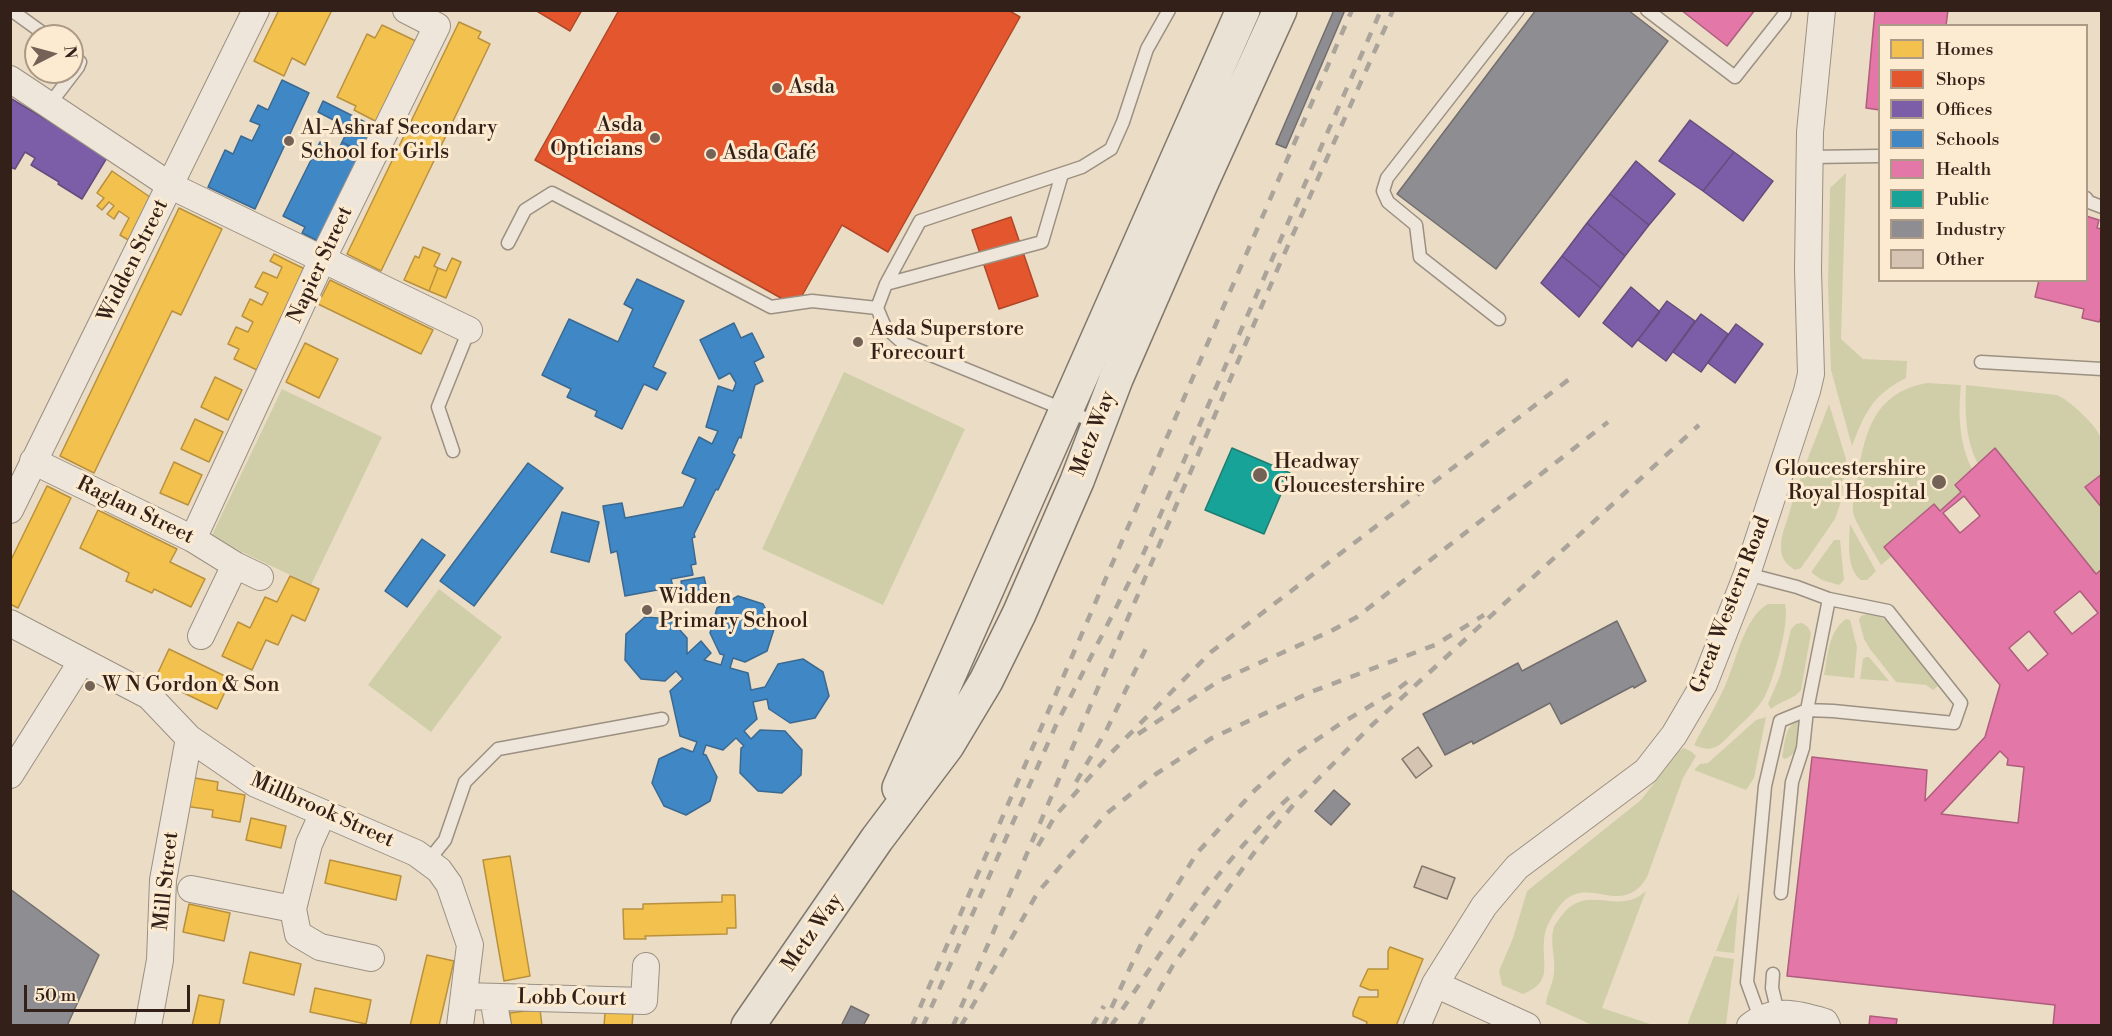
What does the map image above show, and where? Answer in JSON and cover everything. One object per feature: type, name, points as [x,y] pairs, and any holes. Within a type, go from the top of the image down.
[{"type":"main road","name":"Metz Way","points":[[877,839],[1243,10]]},
{"type":"main road","name":"Metz Way","points":[[748,1026],[877,839],[947,746],[986,681],[1019,614],[1077,480],[1116,379],[1196,194],[1280,10]]},
{"type":"street","name":"Widden Street","points":[[10,510],[256,10]]},
{"type":"street","name":"Napier Street","points":[[193,539],[322,260],[438,26],[406,10]]},
{"type":"street","name":"Great Western Road","points":[[1417,1026],[1435,984],[1484,906],[1517,867],[1646,771],[1674,735],[1704,684],[1747,574],[1811,374],[1808,270],[1810,132],[1822,10]]},
{"type":"street","points":[[10,79],[171,186],[469,330]]},
{"type":"street","name":"Raglan Street","points":[[33,461],[193,539],[235,565],[260,577]]},
{"type":"street","points":[[201,636],[235,565]]},
{"type":"street","name":"Millbrook Street","points":[[10,623],[149,696],[189,738],[256,784],[416,853],[439,870],[449,884],[470,945],[460,1026]]},
{"type":"street","points":[[10,775],[82,661]]},
{"type":"street","name":"Mill Street","points":[[148,1026],[160,960],[163,880],[189,738]]},
{"type":"street","points":[[323,813],[309,844],[293,909],[298,934],[320,947],[372,958]]},
{"type":"street","points":[[191,889],[293,909]]},
{"type":"street","name":"Lobb Court","points":[[464,996],[644,1001],[646,966]]},
{"type":"street","points":[[1435,984],[1527,1026]]},
{"type":"street","points":[[494,998],[498,1026]]},
{"type":"street","points":[[1763,1019],[1799,1014],[1825,1022],[1827,1026]]},
{"type":"lane","points":[[11,10],[30,24]]},
{"type":"lane","points":[[1098,424],[904,344],[885,327],[877,308],[886,284],[920,221],[1082,167],[1111,149],[1123,122],[1148,49],[1169,10]]},
{"type":"lane","points":[[1499,319],[1420,257],[1416,225],[1388,202],[1383,190],[1387,178],[1518,10]]},
{"type":"lane","points":[[1647,10],[1735,77],[1784,15],[1785,10]]},
{"type":"lane","points":[[49,105],[65,84]]},
{"type":"lane","points":[[1810,157],[1878,156]]},
{"type":"lane","points":[[886,284],[1042,243],[1062,174]]},
{"type":"lane","points":[[508,243],[525,210],[552,193],[771,307],[812,301],[877,308]]},
{"type":"lane","points":[[2088,201],[2102,207]]},
{"type":"lane","points":[[453,451],[438,407],[469,330]]},
{"type":"lane","points":[[1981,362],[2102,369]]},
{"type":"lane","points":[[1747,574],[1797,587],[1829,599],[1888,611],[1961,703],[1954,723],[1807,710],[1780,721],[1765,786],[1747,982],[1763,1019]]},
{"type":"lane","points":[[1781,893],[1792,782],[1803,748],[1807,710],[1829,599]]},
{"type":"lane","points":[[428,861],[445,840],[465,782],[498,749],[662,719]]},
{"type":"lane","points":[[1763,1019],[1772,988],[1773,974]]},
{"type":"shaded area","points":[[1846,173],[1841,339],[1863,359],[1907,361],[1906,378],[1894,384],[1877,398],[1866,414],[1852,446],[1831,370],[1828,285],[1830,188]]},
{"type":"shaded area","points":[[844,372],[965,429],[883,605],[762,549]]},
{"type":"shaded area","points":[[1927,383],[1961,385],[1960,428],[1964,449],[1972,469],[1955,485],[1961,492],[1940,511],[1933,504],[1885,546],[1892,556],[1881,565],[1853,512],[1861,458],[1869,428],[1885,404],[1910,388]]},
{"type":"shaded area","points":[[1966,385],[2057,395],[2095,427],[2102,443],[2101,474],[2085,487],[2101,508],[2101,569],[2096,574],[1996,449],[1978,464],[1968,435]]},
{"type":"shaded area","points":[[282,389],[382,437],[311,585],[211,537]]},
{"type":"shaded area","points":[[1829,404],[1846,459],[1841,501],[1835,519],[1801,568],[1795,570],[1783,558],[1782,536],[1792,502]]},
{"type":"shaded area","points":[[1850,524],[1876,571],[1867,580],[1861,580],[1853,569],[1849,546]]},
{"type":"shaded area","points":[[1834,540],[1840,540],[1844,580],[1839,585],[1822,580],[1812,573]]},
{"type":"shaded area","points":[[439,589],[502,637],[431,732],[368,685]]},
{"type":"shaded area","points":[[1768,604],[1785,604],[1786,613],[1780,651],[1764,698],[1718,746],[1708,749],[1694,745],[1725,686],[1747,629],[1760,610]]},
{"type":"shaded area","points":[[1867,614],[1881,617],[1888,622],[1938,686],[1933,690],[1926,685],[1896,682],[1864,639],[1859,620],[1861,616]]},
{"type":"shaded area","points":[[1846,619],[1850,620],[1857,647],[1854,678],[1824,675],[1832,637]]},
{"type":"shaded area","points":[[1802,623],[1811,633],[1801,690],[1795,696],[1771,709],[1768,704],[1780,676],[1791,629],[1796,624]]},
{"type":"shaded area","points":[[1869,657],[1889,681],[1860,679],[1863,659]]},
{"type":"shaded area","points":[[1766,717],[1754,778],[1746,790],[1694,770],[1700,764],[1708,763],[1756,720]]},
{"type":"shaded area","points":[[1796,722],[1802,722],[1797,749],[1785,759],[1782,757],[1786,737],[1789,728]]},
{"type":"shaded area","points":[[1684,748],[1696,756],[1683,778],[1647,877],[1637,889],[1627,895],[1583,893],[1572,895],[1562,903],[1546,930],[1544,972],[1539,984],[1523,994],[1502,985],[1499,971],[1513,938],[1527,891],[1641,800],[1679,751]]},
{"type":"shaded area","points":[[1646,891],[1602,1008],[1653,1025],[1592,1025],[1546,1004],[1554,973],[1552,944],[1554,927],[1562,915],[1582,901],[1625,901]]},
{"type":"shaded area","points":[[1739,893],[1734,953],[1716,951]]},
{"type":"shaded area","points":[[1714,956],[1734,959],[1726,1025],[1687,1025]]},
{"type":"building: Homes","points":[[279,10],[332,10],[305,65],[292,58],[284,76],[254,61]]},
{"type":"building: Homes","points":[[459,22],[481,32],[478,38],[490,44],[381,271],[347,254]]},
{"type":"building: Homes","points":[[382,25],[418,42],[379,123],[354,110],[356,106],[337,97],[367,34],[375,38]]},
{"type":"building: Homes","points":[[112,171],[150,197],[130,241],[120,235],[129,218],[119,211],[114,219],[107,214],[114,206],[109,202],[102,210],[97,206],[104,198],[97,193]]},
{"type":"building: Homes","points":[[179,208],[222,229],[181,315],[172,311],[94,473],[60,456]]},
{"type":"building: Homes","points":[[423,247],[440,254],[434,266],[438,268],[429,291],[404,280],[415,256],[419,258]]},
{"type":"building: Homes","points":[[274,254],[307,270],[259,371],[234,359],[239,349],[228,344],[236,327],[248,332],[253,322],[242,316],[250,299],[262,305],[268,293],[255,287],[263,272],[277,278],[282,267],[270,261]]},
{"type":"building: Homes","points":[[452,258],[461,262],[446,298],[429,291],[438,268],[446,271]]},
{"type":"building: Homes","points":[[330,280],[433,330],[421,354],[318,304]]},
{"type":"building: Homes","points":[[305,343],[338,359],[319,398],[286,382]]},
{"type":"building: Homes","points":[[215,377],[242,390],[228,420],[201,407]]},
{"type":"building: Homes","points":[[195,419],[223,432],[209,462],[181,449]]},
{"type":"building: Homes","points":[[174,462],[202,475],[188,505],[160,493]]},
{"type":"building: Homes","points":[[47,486],[71,498],[18,608],[10,604],[10,562]]},
{"type":"building: Homes","points":[[98,510],[177,549],[170,562],[205,579],[191,607],[154,589],[152,593],[126,581],[129,573],[80,548]]},
{"type":"building: Homes","points":[[290,576],[319,589],[305,621],[292,615],[278,645],[266,640],[252,670],[222,656],[238,622],[250,628],[265,597],[277,602]]},
{"type":"building: Homes","points":[[169,649],[231,679],[217,709],[155,679]]},
{"type":"building: Homes","points":[[189,777],[218,782],[217,790],[245,795],[240,822],[212,817],[213,810],[184,806]]},
{"type":"building: Homes","points":[[251,818],[286,826],[281,848],[246,840]]},
{"type":"building: Homes","points":[[510,856],[530,976],[504,981],[483,860]]},
{"type":"building: Homes","points":[[330,860],[401,876],[396,900],[325,883]]},
{"type":"building: Homes","points":[[722,895],[735,895],[736,928],[727,928],[727,934],[645,936],[646,939],[624,939],[623,909],[643,909],[643,904],[722,902]]},
{"type":"building: Homes","points":[[189,904],[230,913],[224,941],[183,932]]},
{"type":"building: Homes","points":[[1390,947],[1423,959],[1396,1026],[1366,1026],[1367,1022],[1353,1016],[1353,1012],[1359,997],[1378,997],[1378,990],[1360,986],[1368,969],[1388,969]]},
{"type":"building: Homes","points":[[250,952],[301,964],[294,995],[243,983]]},
{"type":"building: Homes","points":[[427,955],[454,961],[439,1026],[410,1026]]},
{"type":"building: Homes","points":[[315,988],[371,1000],[366,1024],[310,1012]]},
{"type":"building: Homes","points":[[199,995],[224,1000],[219,1026],[192,1026]]},
{"type":"building: Homes","points":[[540,1009],[542,1026],[511,1026],[510,1013]]},
{"type":"building: Homes","points":[[605,1013],[633,1013],[632,1026],[604,1026]]},
{"type":"building: Shops","points":[[535,10],[582,10],[570,31]]},
{"type":"building: Shops","name":"Asda","points":[[619,10],[1008,10],[1020,17],[888,252],[842,225],[799,301],[788,302],[535,160]]},
{"type":"building: Shops","points":[[1011,217],[1038,296],[999,309],[972,230]]},
{"type":"building: Offices","points":[[10,98],[108,156],[82,199],[31,165],[35,158],[25,152],[15,169],[10,167]]},
{"type":"building: Offices","points":[[1690,120],[1734,152],[1703,191],[1659,161]]},
{"type":"building: Offices","points":[[1734,152],[1773,181],[1743,221],[1703,191]]},
{"type":"building: Offices","points":[[1636,161],[1675,194],[1649,225],[1610,194]]},
{"type":"building: Offices","points":[[1610,194],[1649,225],[1625,256],[1587,223]]},
{"type":"building: Offices","points":[[1587,223],[1625,256],[1601,288],[1562,256]]},
{"type":"building: Offices","points":[[1562,256],[1601,288],[1579,317],[1541,283]]},
{"type":"building: Offices","points":[[1631,287],[1660,312],[1632,347],[1603,323]]},
{"type":"building: Offices","points":[[1667,301],[1695,321],[1666,361],[1638,340]]},
{"type":"building: Offices","points":[[1701,314],[1728,334],[1701,372],[1673,352]]},
{"type":"building: Offices","points":[[1736,324],[1763,344],[1735,383],[1708,363]]},
{"type":"building: Schools","points":[[282,80],[309,93],[255,209],[208,187],[225,150],[233,154],[241,136],[252,141],[260,125],[250,121],[258,105],[268,110]]},
{"type":"building: Schools","points":[[323,101],[377,128],[364,154],[342,142],[349,128],[318,112]]},
{"type":"building: Schools","points":[[320,142],[338,151],[342,142],[364,154],[320,242],[302,233],[305,227],[283,216]]},
{"type":"building: Schools","points":[[637,279],[684,301],[653,367],[666,373],[657,390],[644,384],[622,429],[595,416],[597,411],[567,397],[571,389],[542,375],[569,319],[618,342],[633,309],[624,304]]},
{"type":"building: Schools","points":[[734,323],[741,338],[752,333],[764,357],[754,362],[763,381],[755,385],[741,438],[739,437],[732,453],[735,455],[694,534],[695,537],[692,538],[696,564],[691,565],[693,575],[671,579],[673,587],[625,596],[617,551],[611,553],[603,506],[622,503],[625,518],[683,507],[696,479],[682,473],[699,437],[712,444],[718,431],[706,427],[718,386],[733,391],[736,383],[730,373],[719,379],[700,340]]},
{"type":"building: Schools","points":[[528,463],[563,488],[474,606],[440,581]]},
{"type":"building: Schools","points":[[562,512],[599,522],[589,562],[551,552]]},
{"type":"building: Schools","points":[[422,539],[445,555],[407,607],[385,591]]},
{"type":"building: Schools","points":[[704,577],[707,590],[683,595],[681,581]]},
{"type":"building: Schools","points":[[738,596],[763,604],[775,626],[767,651],[745,662],[733,658],[730,668],[748,673],[751,690],[765,687],[778,664],[803,659],[823,672],[829,696],[815,718],[790,723],[769,709],[767,699],[753,702],[757,719],[744,731],[751,739],[760,730],[785,731],[802,750],[801,775],[782,793],[758,791],[740,773],[741,748],[744,746],[736,738],[723,750],[706,745],[703,754],[706,755],[717,777],[710,801],[686,815],[664,806],[652,783],[659,759],[682,748],[693,752],[697,742],[680,736],[670,691],[683,679],[676,671],[665,681],[641,679],[625,660],[626,634],[645,617],[670,619],[687,638],[687,654],[701,641],[711,653],[704,660],[721,665],[724,655],[720,654],[710,633],[717,608]]},
{"type":"building: Health","points":[[1681,10],[1755,10],[1727,46]]},
{"type":"building: Health","points":[[1875,10],[1948,10],[1946,24],[1878,24],[1878,110],[1866,108]]},
{"type":"building: Health","points":[[2088,217],[2099,220],[2097,228],[2102,229],[2102,315],[2099,322],[2082,318],[2084,309],[2035,297],[2039,282],[2088,282]]},
{"type":"building: Health","points":[[1995,448],[2096,574],[2102,569],[2102,1026],[2053,1026],[2055,1005],[1787,976],[1812,757],[1927,770],[1925,801],[1985,737],[2000,685],[1884,547],[1934,504],[1940,511],[1961,492],[1955,485]],"holes":[[[1964,496],[1980,516],[1960,533],[1943,513]],[[2080,591],[2098,613],[2072,634],[2054,612]],[[2029,631],[2048,654],[2028,671],[2009,648]],[[2000,751],[2008,759],[2007,765],[2024,767],[2018,823],[1941,814]]]},
{"type":"building: Health","points":[[2102,474],[2102,508],[2085,487]]},
{"type":"building: Health","points":[[1870,1016],[1897,1019],[1896,1026],[1869,1026]]},
{"type":"building: Public","points":[[1232,448],[1290,473],[1264,534],[1205,510]]},
{"type":"building: Industry","points":[[1334,10],[1345,10],[1286,148],[1276,144]]},
{"type":"building: Industry","points":[[1536,10],[1628,10],[1668,41],[1496,269],[1397,194]]},
{"type":"building: Industry","points":[[1617,621],[1646,681],[1561,724],[1550,703],[1473,744],[1472,741],[1445,755],[1423,714],[1518,663],[1522,671]]},
{"type":"building: Industry","points":[[1334,790],[1350,804],[1331,825],[1315,811]]},
{"type":"building: Industry","points":[[10,889],[99,955],[67,1026],[10,1026]]},
{"type":"building: Industry","points":[[851,1006],[869,1015],[863,1026],[841,1026]]},
{"type":"building: Other","points":[[1418,747],[1432,766],[1416,778],[1402,759]]},
{"type":"building: Other","points":[[1422,866],[1455,878],[1447,899],[1414,887]]},
{"type":"railway","points":[[912,1026],[1352,10]]},
{"type":"railway","points":[[923,1026],[1056,725],[1141,559],[1381,10]]},
{"type":"railway","points":[[953,1026],[1278,268],[1393,10]]},
{"type":"railway","points":[[1038,846],[1055,816],[1110,754],[1211,652],[1576,374]]},
{"type":"railway","points":[[1138,734],[1219,681],[1357,617],[1608,422]]},
{"type":"railway","points":[[1139,1026],[1173,965],[1256,850],[1299,798],[1372,725],[1699,425]]},
{"type":"railway","points":[[961,1026],[1038,892],[1107,813],[1156,774],[1212,738],[1311,692],[1435,645],[1484,615]]},
{"type":"railway","points":[[1076,782],[1106,731],[1148,644]]},
{"type":"railway","points":[[1103,1026],[1142,942],[1197,853],[1255,790],[1294,755],[1415,676]]},
{"type":"railway","points":[[1111,1026],[1210,885],[1258,828],[1295,792]]},
{"type":"railway","points":[[1092,1026],[1104,1006]]},
{"type":"place","name":"Asda","points":[[777,88]]},
{"type":"place","name":"Asda Opticians","points":[[655,138]]},
{"type":"place","name":"Al-Ashraf Secondary School for Girls","points":[[289,141]]},
{"type":"place","name":"Asda Café","points":[[711,154]]},
{"type":"place","name":"Asda Superstore Forecourt","points":[[858,342]]},
{"type":"place","name":"Headway Gloucestershire","points":[[1260,475]]},
{"type":"place","name":"Gloucestershire Royal Hospital","points":[[1939,482]]},
{"type":"place","name":"Widden Primary School","points":[[647,610]]},
{"type":"place","name":"W N Gordon & Son","points":[[90,686]]}]
